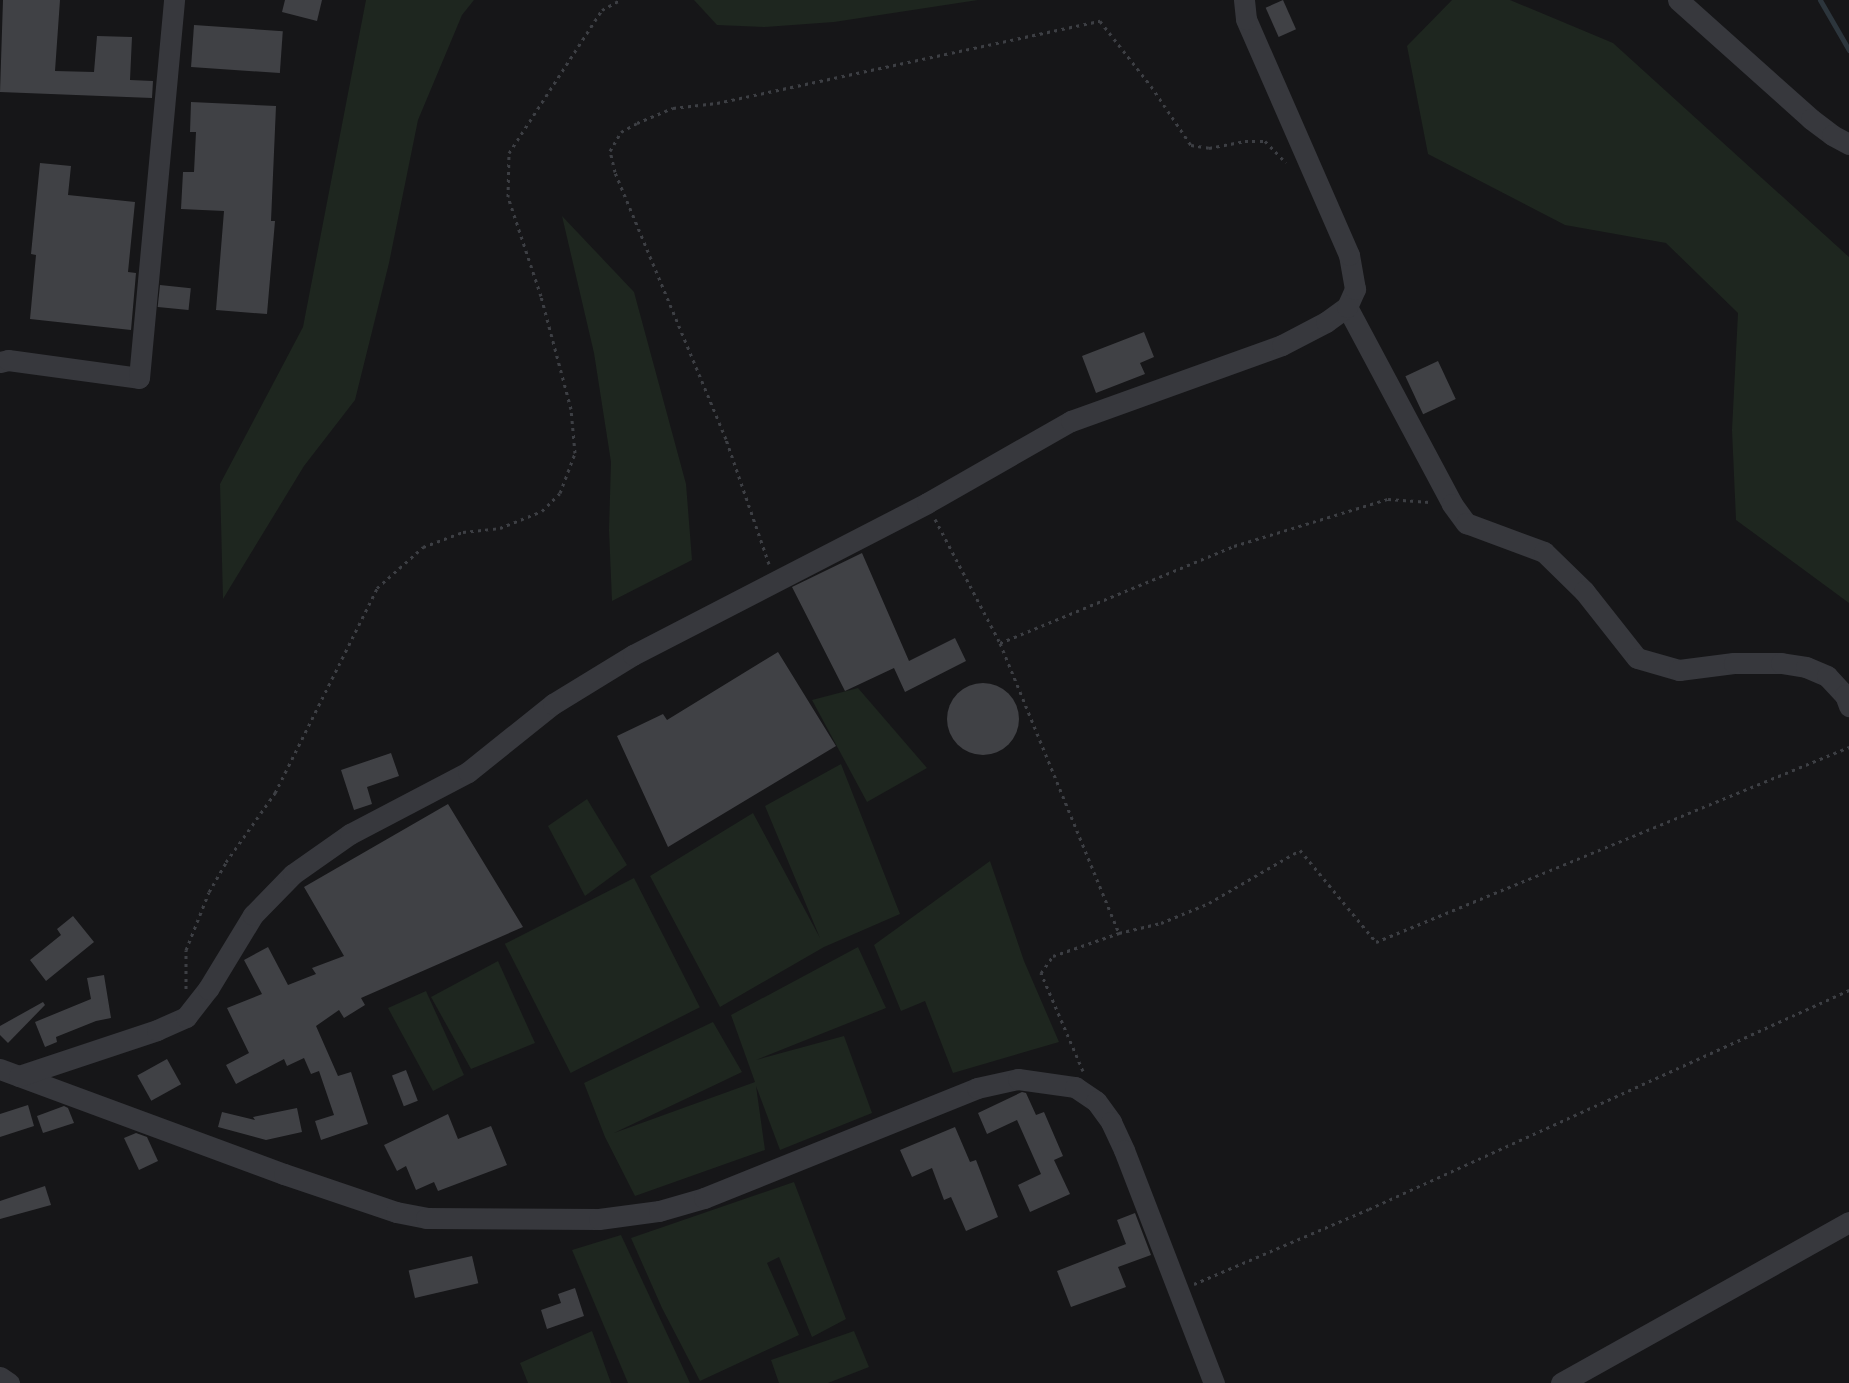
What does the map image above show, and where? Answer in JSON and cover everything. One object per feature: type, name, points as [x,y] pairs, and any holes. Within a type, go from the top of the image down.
[{"type":"street","points":[[0,362],[8,360],[139,378],[174,0]]},
{"type":"street","points":[[9,1073],[157,1030],[186,1017],[208,989],[253,915],[293,874],[351,834],[468,772],[553,704],[633,655],[705,620],[775,580],[927,503],[1071,421],[1282,345],[1326,322],[1347,307],[1354,289],[1349,255],[1246,19],[1244,0]]},
{"type":"street","points":[[1681,0],[1811,119],[1832,135],[1849,144]]},
{"type":"street","points":[[1347,307],[1452,504],[1466,523],[1544,552],[1584,591],[1637,658],[1679,670],[1734,663],[1781,663],[1806,667],[1827,676],[1845,695],[1849,706]]},
{"type":"street","points":[[9,1073],[284,1174],[396,1212],[426,1218],[599,1219],[659,1212],[704,1198],[977,1088],[1018,1079],[1075,1087],[1096,1101],[1111,1122],[1124,1150],[1214,1383]]},
{"type":"street","points":[[1561,1383],[1849,1222]]},
{"type":"street","points":[[0,1377],[9,1383]]},
{"type":"path","points":[[186,1017],[188,1005],[184,981],[186,950],[195,922],[226,862],[275,793],[376,589],[423,547],[463,532],[500,528],[542,511],[560,493],[575,453],[571,409],[541,296],[508,197],[509,153],[603,10],[620,0]]},
{"type":"path","points":[[775,580],[726,439],[615,172],[610,151],[621,132],[673,108],[726,101],[1100,21],[1151,86],[1191,145],[1209,148],[1245,141],[1265,141],[1287,163]]},
{"type":"path","points":[[1000,643],[1234,546],[1388,499],[1452,504]]},
{"type":"path","points":[[927,503],[1000,643],[1119,933]]},
{"type":"path","points":[[1075,1087],[1085,1074],[1041,973],[1053,956],[1119,933],[1161,922],[1209,903],[1300,850],[1376,942],[1849,747]]},
{"type":"path","points":[[1177,1291],[1369,1209],[1849,990]]},
{"type":"shaded area","points":[[366,0],[474,0],[462,15],[418,120],[389,263],[355,400],[304,466],[223,599],[220,484],[303,327]]},
{"type":"shaded area","points":[[694,0],[978,0],[834,22],[765,27],[717,25]]},
{"type":"shaded area","points":[[1452,0],[1510,0],[1613,43],[1849,257],[1849,603],[1736,520],[1732,430],[1738,313],[1666,243],[1565,225],[1428,154],[1407,46]]},
{"type":"shaded area","points":[[562,216],[634,292],[686,484],[692,560],[612,601],[609,530],[611,462],[594,353]]},
{"type":"shaded area","points":[[858,688],[927,768],[867,802],[812,700]]},
{"type":"shaded area","points":[[841,764],[900,914],[824,947],[720,1007],[650,876],[753,813],[820,938],[765,806]]},
{"type":"shaded area","points":[[587,799],[627,865],[585,896],[548,826]]},
{"type":"shaded area","points":[[990,861],[1024,961],[1059,1042],[953,1073],[925,1001],[901,1011],[874,945]]},
{"type":"shaded area","points":[[634,878],[700,1007],[571,1073],[505,944]]},
{"type":"shaded area","points":[[858,947],[886,1008],[756,1060],[844,1036],[872,1113],[780,1150],[756,1086],[765,1150],[635,1196],[605,1137],[584,1083],[713,1022],[742,1072],[614,1133],[755,1082],[731,1015]]},
{"type":"shaded area","points":[[498,961],[535,1043],[471,1069],[431,997]]},
{"type":"shaded area","points":[[426,991],[464,1075],[433,1091],[388,1008]]},
{"type":"shaded area","points":[[794,1182],[846,1319],[812,1337],[779,1257],[767,1263],[799,1335],[700,1381],[662,1308],[631,1238]]},
{"type":"shaded area","points":[[621,1235],[690,1383],[628,1383],[572,1250]]},
{"type":"shaded area","points":[[592,1331],[611,1383],[528,1383],[520,1363]]},
{"type":"shaded area","points":[[854,1331],[869,1367],[828,1383],[779,1383],[771,1360]]},
{"type":"building","points":[[3,0],[60,0],[55,71],[94,72],[97,36],[132,37],[130,80],[153,81],[152,98],[0,92]]},
{"type":"building","points":[[285,0],[322,0],[317,21],[282,12]]},
{"type":"building","points":[[1283,0],[1296,29],[1279,37],[1266,8]]},
{"type":"building","points":[[194,25],[283,31],[280,73],[191,67]]},
{"type":"building","points":[[191,102],[276,106],[271,221],[275,221],[267,314],[216,310],[224,211],[181,209],[183,172],[194,172],[196,132],[190,132]]},
{"type":"building","points":[[40,163],[71,166],[68,195],[135,202],[128,272],[136,273],[131,330],[30,319],[36,255],[31,254]]},
{"type":"building","points":[[160,285],[191,288],[189,310],[158,307]]},
{"type":"building","points":[[1144,332],[1154,357],[1140,363],[1145,374],[1096,393],[1082,356]]},
{"type":"building","points":[[1438,361],[1456,399],[1423,414],[1405,376]]},
{"type":"building","points":[[862,553],[909,661],[955,638],[966,661],[905,692],[894,668],[845,691],[792,587]]},
{"type":"building","points":[[778,652],[836,746],[668,847],[617,736],[663,714],[667,720]]},
{"type":"building","points":[[983,683],[1003,689],[1013,699],[1019,719],[1013,739],[1003,749],[983,755],[963,749],[953,739],[947,719],[953,699],[963,689]]},
{"type":"building","points":[[391,753],[399,776],[367,787],[372,804],[354,810],[341,770]]},
{"type":"building","points":[[448,804],[523,927],[361,998],[365,1005],[344,1018],[339,1010],[316,1026],[338,1076],[351,1072],[368,1124],[321,1140],[315,1121],[334,1115],[319,1071],[311,1074],[304,1058],[287,1066],[284,1059],[236,1084],[226,1065],[249,1053],[227,1008],[262,994],[244,960],[268,947],[288,985],[316,974],[312,968],[344,956],[304,887]]},
{"type":"building","points":[[73,916],[94,942],[46,981],[30,960],[61,935],[57,929]]},
{"type":"building","points":[[104,975],[111,1018],[96,1021],[56,1037],[57,1042],[45,1047],[35,1022],[91,999],[87,978]]},
{"type":"building","points":[[43,1002],[45,1005],[8,1043],[0,1035],[0,1026]]},
{"type":"building","points":[[167,1059],[181,1084],[151,1101],[137,1075]]},
{"type":"building","points":[[406,1070],[418,1101],[404,1106],[392,1075]]},
{"type":"building","points":[[1022,1092],[1026,1093],[1036,1115],[1044,1112],[1063,1156],[1054,1160],[1070,1194],[1030,1212],[1018,1185],[1041,1174],[1017,1120],[987,1134],[978,1113]]},
{"type":"building","points":[[28,1105],[34,1126],[0,1137],[0,1114]]},
{"type":"building","points":[[64,1106],[68,1108],[74,1123],[43,1133],[37,1116]]},
{"type":"building","points":[[297,1108],[302,1132],[266,1140],[218,1127],[222,1112],[255,1120],[253,1117]]},
{"type":"building","points":[[448,1114],[458,1139],[491,1126],[507,1165],[438,1191],[434,1182],[416,1190],[406,1166],[397,1171],[384,1145]]},
{"type":"building","points":[[955,1127],[970,1162],[976,1160],[998,1217],[966,1231],[951,1197],[944,1200],[932,1168],[912,1177],[900,1150]]},
{"type":"building","points":[[136,1133],[147,1137],[158,1161],[139,1170],[124,1138]]},
{"type":"building","points":[[45,1186],[51,1205],[0,1219],[0,1201]]},
{"type":"building","points":[[1135,1213],[1151,1255],[1118,1267],[1126,1287],[1071,1307],[1057,1271],[1126,1244],[1117,1220]]},
{"type":"building","points":[[472,1256],[478,1283],[415,1298],[409,1271]]},
{"type":"building","points":[[575,1288],[584,1316],[547,1329],[541,1310],[561,1303],[558,1294]]},
{"type":"waterway","points":[[1820,0],[1849,50]]}]
